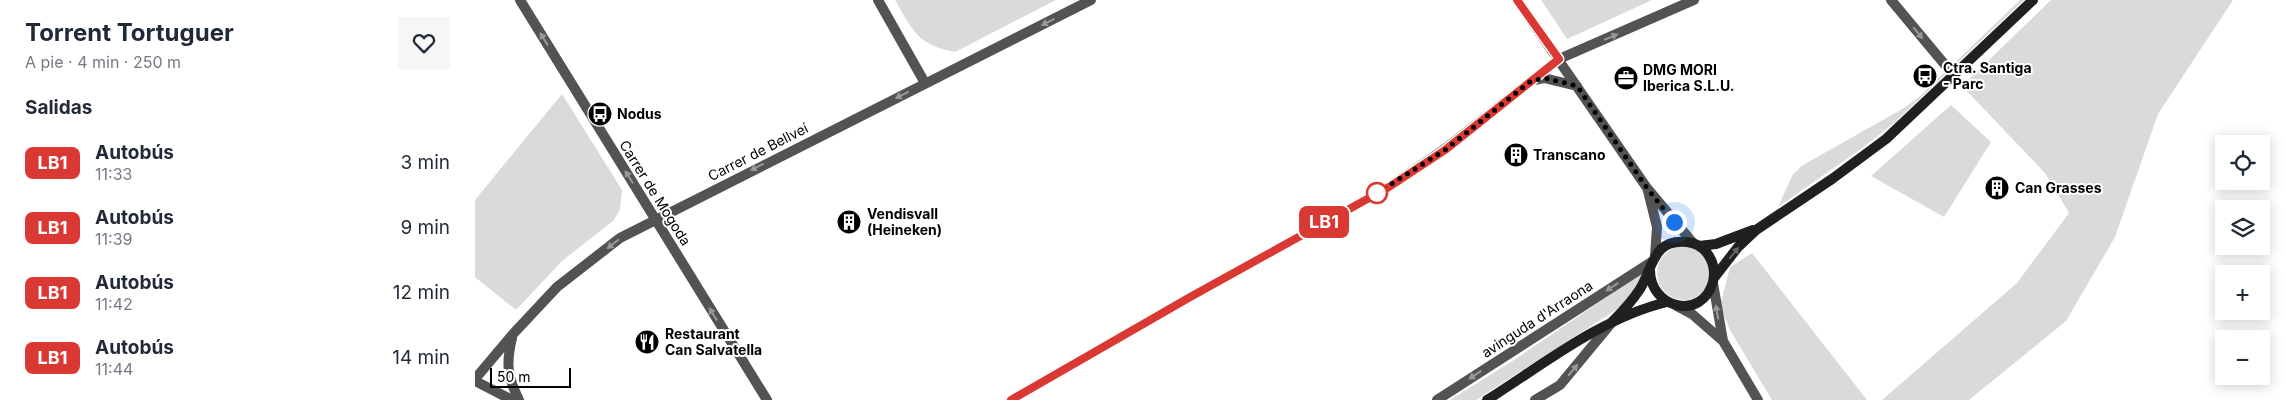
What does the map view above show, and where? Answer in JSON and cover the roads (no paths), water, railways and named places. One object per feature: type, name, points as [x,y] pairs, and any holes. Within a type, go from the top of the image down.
[{"type":"main road","points":[[1713,280],[1738,247],[1756,230],[1838,175],[1886,139],[2033,0]]},
{"type":"main road","points":[[1613,321],[1635,296],[1659,250],[1672,243],[1716,244],[1739,234],[1756,230]]},
{"type":"main road","points":[[1487,400],[1613,321],[1647,307],[1672,304],[1689,305],[1698,302],[1710,290],[1713,280],[1713,266],[1709,256],[1696,245]]},
{"type":"main road","points":[[1652,262],[1653,288],[1672,304]]},
{"type":"street","name":"Carrer de Mogoda","points":[[519,0],[767,400]]},
{"type":"street","points":[[878,0],[925,84]]},
{"type":"street","name":"Carrer de Bellveí","points":[[475,380],[513,334],[557,287],[620,238],[1091,0]]},
{"type":"street","points":[[1517,0],[1647,188],[1696,245]]},
{"type":"street","points":[[1011,400],[1192,296],[1389,187],[1445,150],[1559,59],[1694,0]]},
{"type":"street","points":[[1891,0],[1946,66]]},
{"type":"street","points":[[1531,81],[1545,78],[1577,86]]},
{"type":"street","points":[[1647,188],[1657,227],[1652,262]]},
{"type":"street","name":"avinguda d'Arraona","points":[[1437,400],[1652,262]]},
{"type":"street","points":[[1713,280],[1723,341]]},
{"type":"street","points":[[1672,304],[1692,314],[1723,341],[1758,400]]},
{"type":"street","points":[[1535,400],[1560,385],[1613,321]]},
{"type":"street","points":[[513,334],[507,360],[510,379],[519,400]]},
{"type":"street","points":[[475,380],[512,400]]},
{"type":"place","name":"Ctra. Santiga - Parc","points":[[1925,76]]},
{"type":"place","name":"DMG MORI Iberica S.L.U.","points":[[1626,78]]},
{"type":"place","name":"Nodus","points":[[600,114]]},
{"type":"place","name":"Transcano","points":[[1516,155]]},
{"type":"place","name":"Can Grasses","points":[[1997,188]]},
{"type":"place","name":"Vendisvall (Heineken)","points":[[849,222]]},
{"type":"place","name":"Restaurant Can Salvatella","points":[[647,342]]}]
